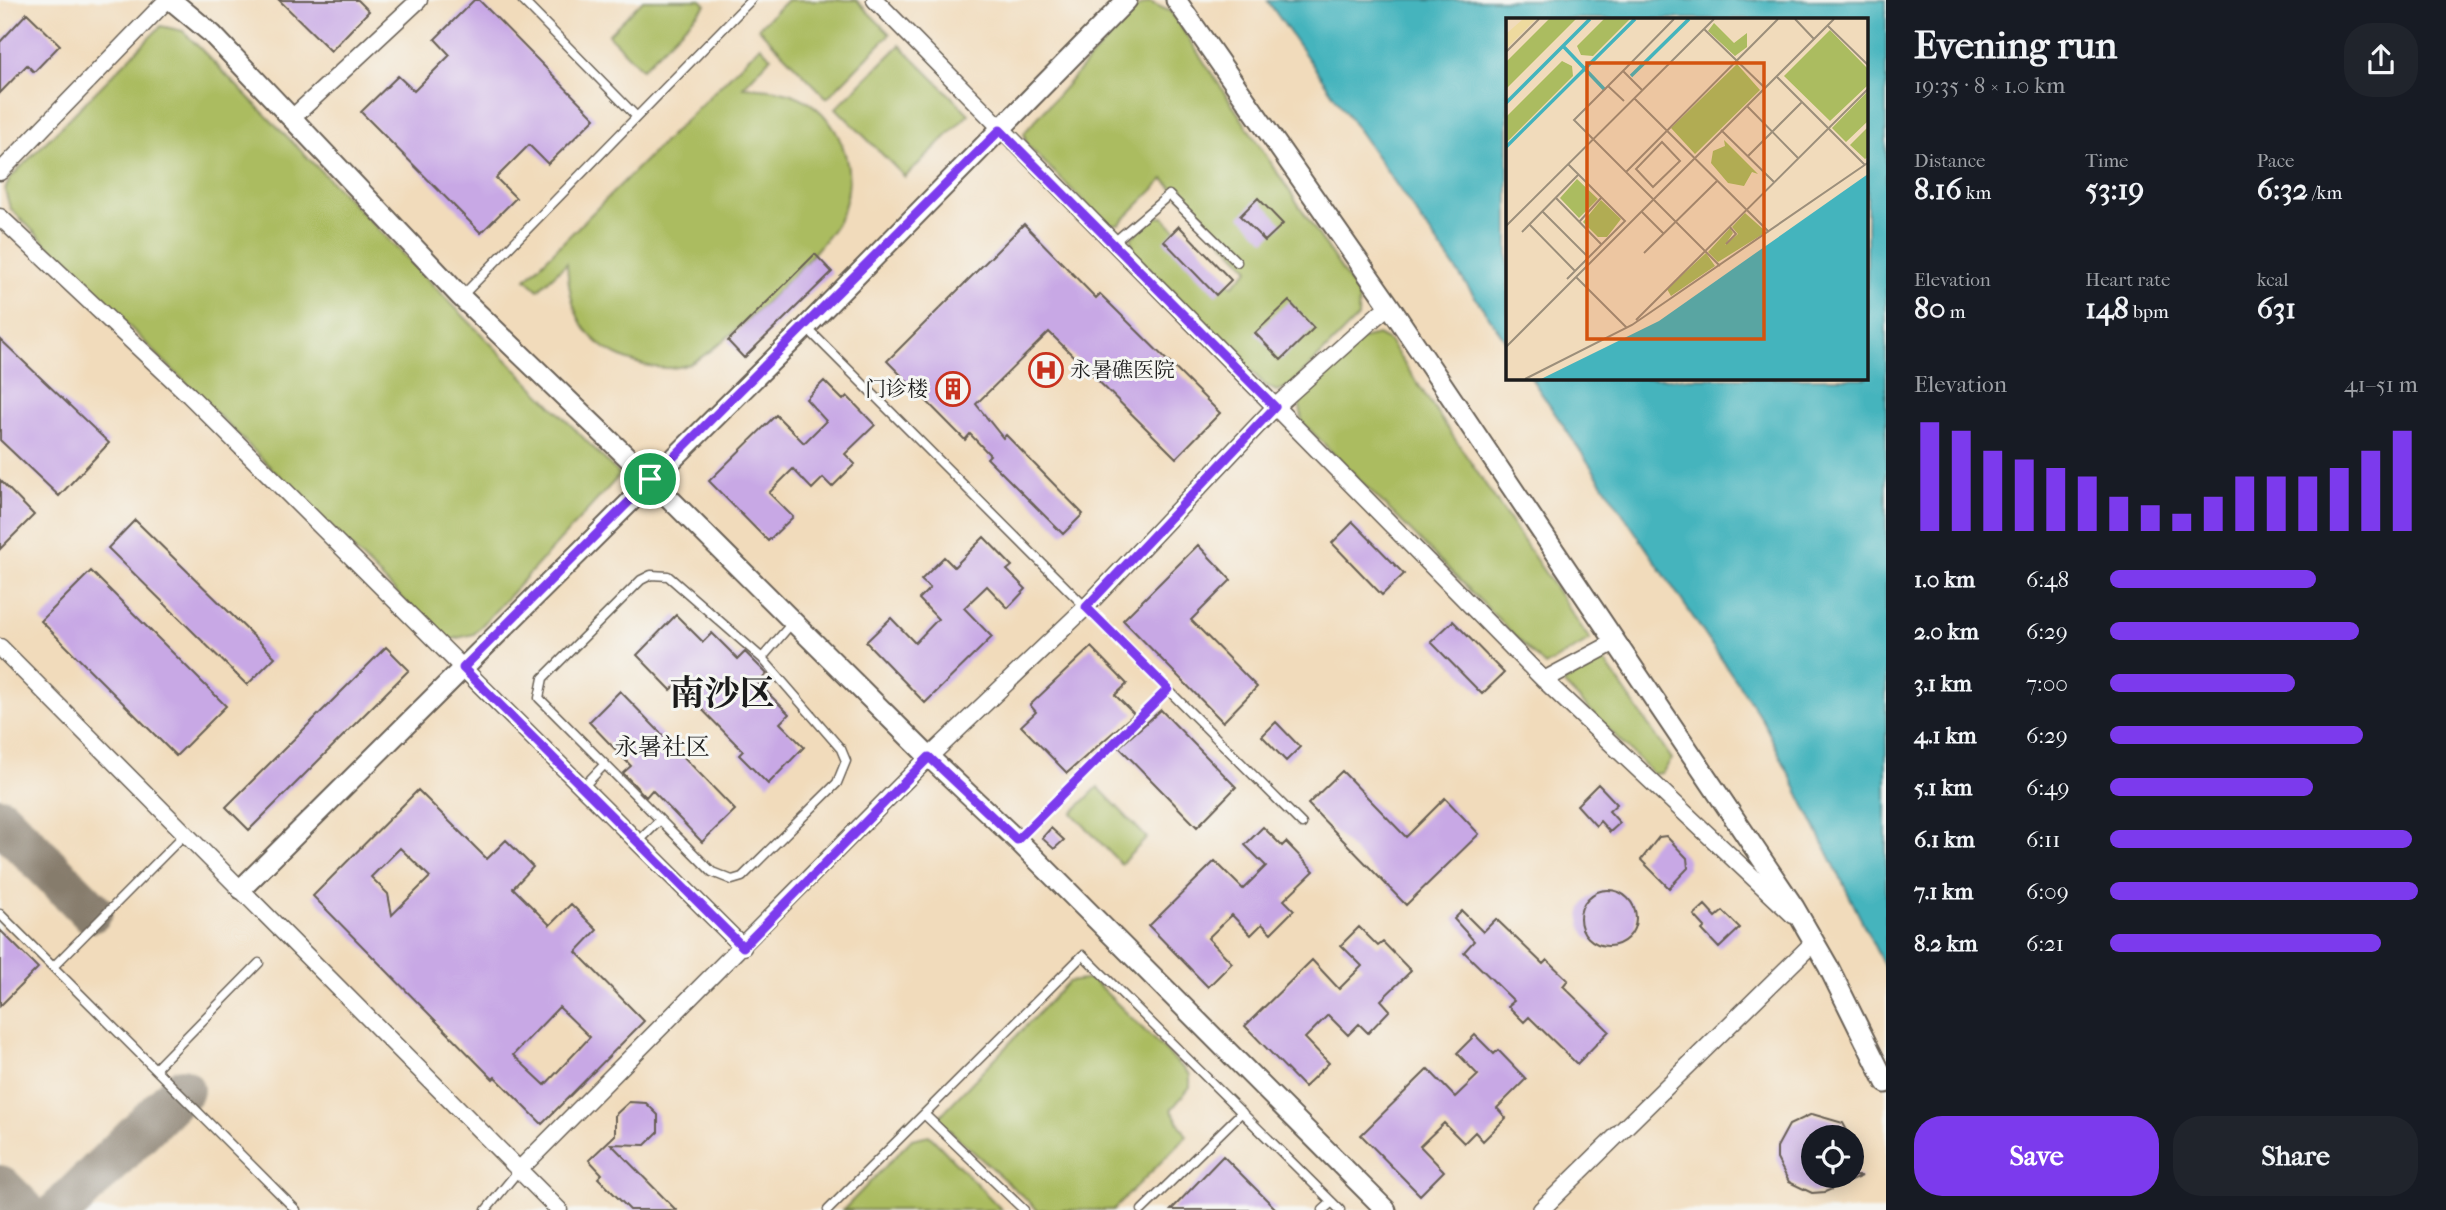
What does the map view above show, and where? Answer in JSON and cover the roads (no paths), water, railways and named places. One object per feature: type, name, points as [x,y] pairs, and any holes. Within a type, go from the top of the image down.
[{"type":"street","points":[[0,172],[169,0],[212,34],[461,296],[650,479],[929,757],[1017,840],[1386,1210]]},
{"type":"street","points":[[291,119],[419,0]]},
{"type":"street","points":[[875,0],[1544,680],[1804,924]]},
{"type":"street","points":[[241,889],[650,479],[806,327],[1127,0]]},
{"type":"street","points":[[1176,0],[1389,305],[1804,924],[1886,1083]]},
{"type":"street","points":[[0,217],[189,395],[743,947]]},
{"type":"street","points":[[519,1170],[929,757],[1086,607],[1275,407],[1389,305]]},
{"type":"street","points":[[1544,680],[1615,642]]},
{"type":"street","points":[[0,647],[559,1210]]},
{"type":"street","points":[[1541,1210],[1814,942]]},
{"type":"lane","points":[[522,0],[635,115]]},
{"type":"lane","points":[[461,296],[635,115],[751,0]]},
{"type":"lane","points":[[1113,243],[1169,195],[1237,262]]},
{"type":"lane","points":[[806,327],[1302,824]]},
{"type":"lane","points":[[651,575],[667,576],[762,657],[841,749],[846,761],[837,783],[742,877],[732,880],[712,872],[539,698],[543,678],[641,580],[651,575]]},
{"type":"lane","points":[[762,657],[793,623]]},
{"type":"lane","points":[[1017,840],[1168,689]]},
{"type":"lane","points":[[583,788],[605,764]]},
{"type":"lane","points":[[638,842],[660,820]]},
{"type":"lane","points":[[53,967],[186,833]]},
{"type":"lane","points":[[0,914],[296,1210]]},
{"type":"lane","points":[[828,1210],[1083,955],[1340,1210]]},
{"type":"lane","points":[[155,1069],[259,963]]},
{"type":"lane","points":[[1143,1210],[1242,1112]]},
{"type":"lane","points":[[924,1114],[1024,1210]]},
{"type":"lane","points":[[486,1210],[519,1170]]},
{"type":"lane","points":[[1324,1210],[1332,1202]]},
{"type":"water","points":[[1267,0],[1886,0],[1886,970],[1762,719],[1532,380],[1868,380],[1868,18],[1506,18],[1506,341]]},
{"type":"place","name":"永暑礁医院","points":[[1046,370]]},
{"type":"place","name":"门诊楼","points":[[953,389]]},
{"type":"district","name":"南沙区","points":[[722,693]]},
{"type":"district","name":"永暑社区","points":[[662,747]]}]
